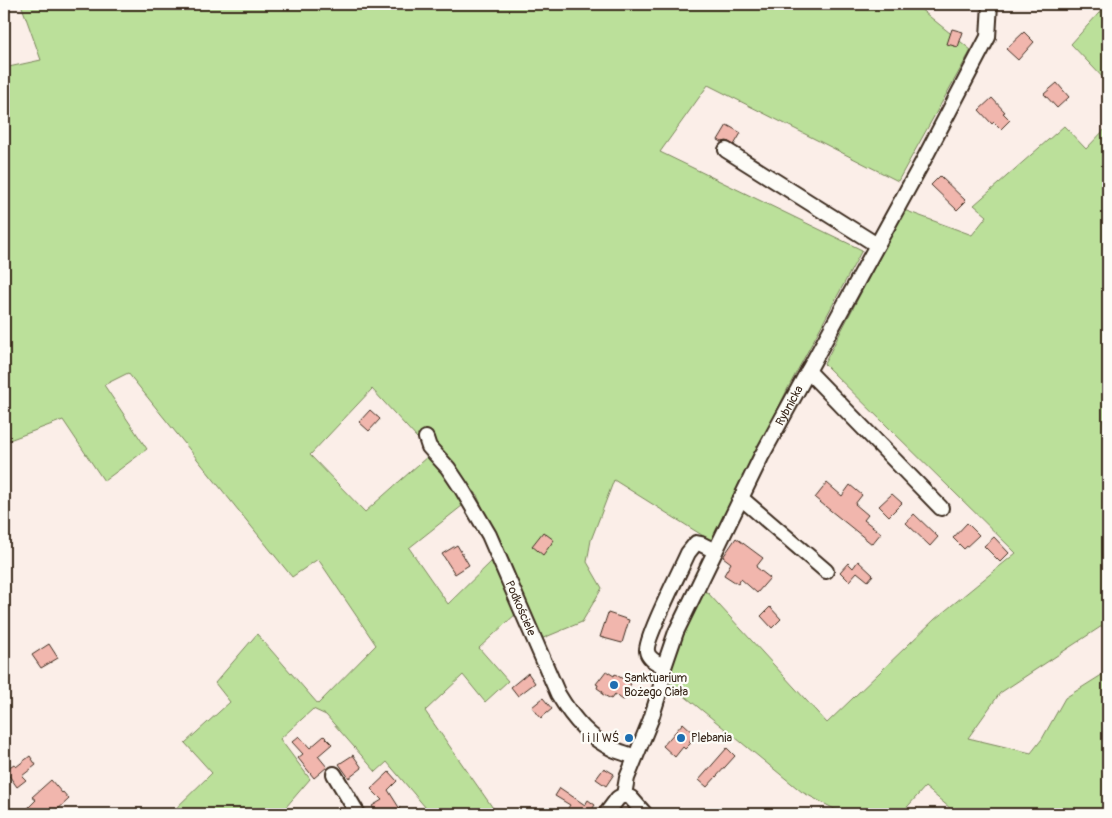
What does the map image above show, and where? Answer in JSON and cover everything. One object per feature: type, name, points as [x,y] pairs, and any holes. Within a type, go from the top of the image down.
[{"type":"street","name":"Rybnicka","points":[[624,795],[627,778],[651,719],[660,690],[664,667],[676,632],[761,457],[922,163],[988,37],[990,4]]},
{"type":"street","points":[[726,150],[877,245]]},
{"type":"street","points":[[808,371],[941,508]]},
{"type":"street","name":"Podkościele","points":[[426,438],[430,447],[448,468],[462,489],[489,535],[538,650],[564,704],[588,733],[612,749],[635,757]]},
{"type":"street","points":[[741,498],[826,571]]},
{"type":"street","points":[[664,667],[649,657],[646,650],[652,632],[688,553],[693,546],[696,543],[701,544],[715,551]]},
{"type":"street","points":[[334,774],[358,814]]},
{"type":"street","points":[[606,814],[616,800],[624,795],[631,798],[645,814]]},
{"type":"green space","points":[[21,4],[914,4],[971,50],[898,181],[708,85],[660,152],[862,250],[788,388],[713,542],[614,480],[591,540],[587,562],[602,588],[582,622],[541,639],[476,493],[422,434],[417,438],[372,389],[310,455],[365,512],[428,456],[423,447],[467,502],[409,548],[448,604],[493,560],[518,612],[479,648],[508,681],[485,702],[463,675],[425,711],[495,811],[492,814],[431,814],[387,762],[376,772],[326,715],[313,709],[280,739],[310,779],[280,814],[170,814],[212,773],[185,743],[230,702],[215,683],[257,634],[318,704],[376,645],[318,559],[292,577],[128,373],[104,385],[147,449],[104,481],[63,420],[4,442],[4,68],[41,60]]},
{"type":"green space","points":[[1108,4],[1108,83],[1071,44]]},
{"type":"green space","points":[[1064,126],[1086,149],[1108,126],[1108,622],[1000,693],[968,738],[1031,753],[1042,739],[1065,698],[1108,671],[1108,814],[957,814],[925,787],[901,814],[844,814],[802,792],[665,680],[699,588],[708,593],[827,723],[935,619],[1016,553],[824,364],[904,210],[972,235],[987,216],[974,205]]},
{"type":"building","points":[[952,29],[963,32],[958,47],[947,44]]},
{"type":"building","points":[[1024,32],[1034,42],[1018,60],[1006,49]]},
{"type":"building","points":[[1057,83],[1069,97],[1057,108],[1044,94]]},
{"type":"building","points":[[992,98],[1010,120],[1001,129],[994,122],[992,124],[979,110]]},
{"type":"building","points":[[727,125],[741,133],[734,145],[727,141],[722,142],[718,140]]},
{"type":"building","points":[[940,176],[966,201],[957,210],[931,185]]},
{"type":"building","points":[[370,410],[380,419],[369,431],[359,422]]},
{"type":"building","points":[[827,483],[842,496],[850,485],[862,495],[855,504],[868,515],[864,520],[881,533],[872,544],[815,498]]},
{"type":"building","points":[[892,494],[902,503],[889,516],[879,506]]},
{"type":"building","points":[[914,514],[938,537],[930,546],[906,523]]},
{"type":"building","points":[[967,523],[979,535],[964,549],[953,538]]},
{"type":"building","points":[[543,532],[554,540],[543,555],[532,546]]},
{"type":"building","points":[[994,537],[1009,553],[1000,562],[984,546]]},
{"type":"building","points":[[736,538],[763,558],[756,567],[770,578],[757,593],[741,579],[738,584],[724,575],[731,563],[723,557]]},
{"type":"building","points":[[457,545],[469,565],[455,574],[442,554]]},
{"type":"building","points":[[858,561],[873,575],[868,581],[857,572],[849,581],[840,572],[848,563],[853,568]]},
{"type":"building","points":[[770,607],[781,619],[772,628],[761,616]]},
{"type":"building","points":[[608,613],[629,620],[622,643],[600,637]]},
{"type":"building","points":[[49,644],[58,658],[41,668],[32,655]]},
{"type":"building","name":"Sanktuarium Bożego Ciała","points":[[606,671],[631,684],[628,688],[629,695],[627,698],[623,700],[615,694],[611,699],[602,694],[603,692],[597,688],[598,685],[596,684]]},
{"type":"building","points":[[528,673],[535,683],[518,696],[511,687]]},
{"type":"building","points":[[543,698],[552,709],[541,718],[532,707]]},
{"type":"building","name":"Plebania","points":[[683,723],[695,734],[689,742],[691,743],[685,749],[683,747],[675,757],[663,746]]},
{"type":"building","points":[[299,736],[310,748],[324,736],[332,744],[318,756],[327,767],[314,778],[298,758],[303,754],[292,742]]},
{"type":"building","points":[[727,748],[735,756],[707,787],[699,780]]},
{"type":"building","points":[[353,755],[362,768],[349,778],[339,764]]},
{"type":"building","points":[[30,756],[36,765],[22,776],[26,780],[17,787],[5,770],[14,764],[16,767]]},
{"type":"building","points":[[604,768],[614,774],[606,786],[596,779]]},
{"type":"building","points":[[389,772],[397,781],[388,790],[400,809],[392,814],[378,814],[372,806],[382,800],[371,789]]},
{"type":"building","points":[[51,780],[69,799],[53,814],[22,814],[36,800],[32,797]]},
{"type":"building","points":[[560,788],[585,805],[588,800],[595,805],[589,814],[564,814],[570,805],[555,796]]},
{"type":"place","name":"Sanktuarium Bożego Ciała","points":[[614,685]]},
{"type":"place","name":"I i II WŚ","points":[[629,738]]},
{"type":"place","name":"Plebania","points":[[681,738]]}]
